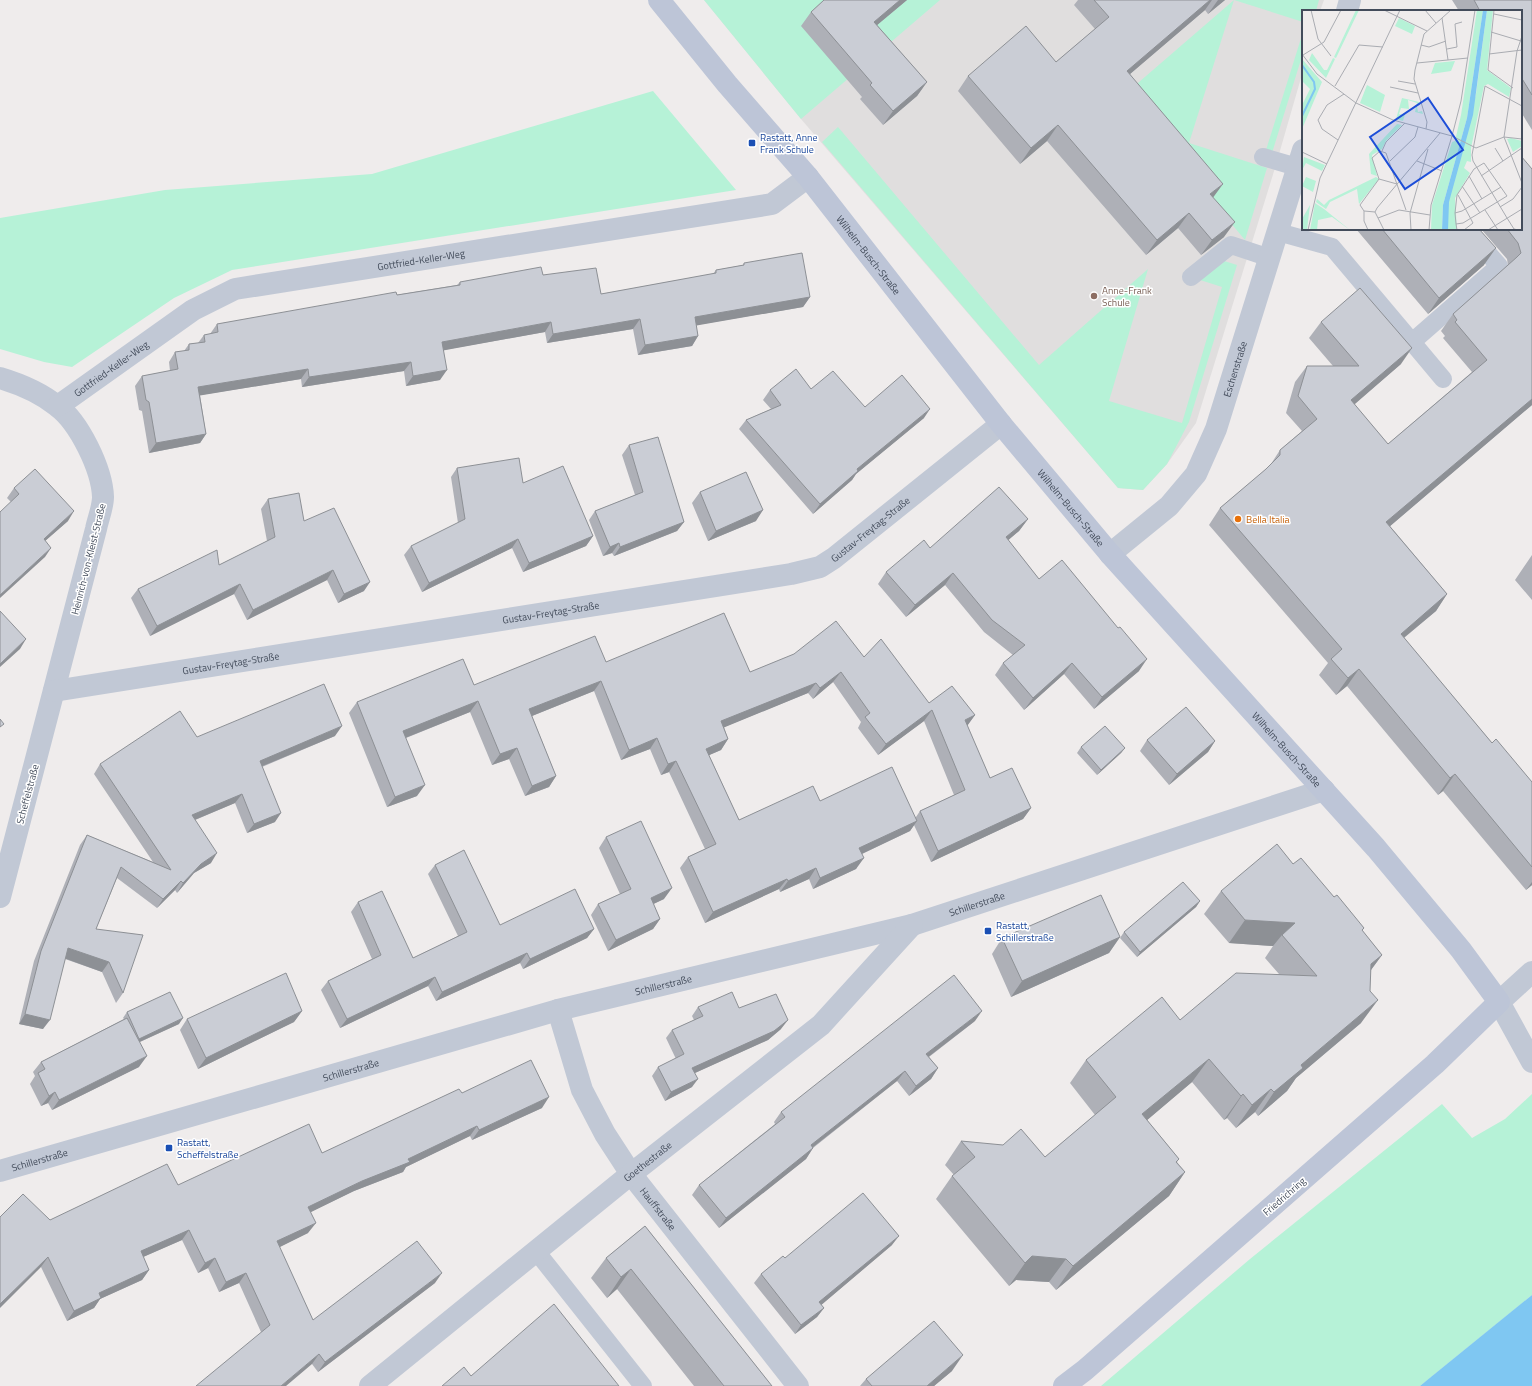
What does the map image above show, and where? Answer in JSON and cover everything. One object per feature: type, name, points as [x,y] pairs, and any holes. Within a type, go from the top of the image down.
[{"type":"main road","name":"Wilhelm-Busch-Straße","points":[[659,0],[727,84],[808,177],[1001,424],[1110,554],[1376,848],[1461,950],[1499,1002]]},
{"type":"main road","name":"Friedrichring","points":[[1064,1386],[1085,1370],[1435,1064],[1499,1002]]},
{"type":"street","points":[[1347,10],[1350,0]]},
{"type":"street","name":"Eschenstraße","points":[[1110,554],[1169,506],[1196,474],[1216,429],[1300,158]]},
{"type":"street","name":"Gottfried-Keller-Weg","points":[[58,406],[193,310],[234,289],[772,204],[808,177]]},
{"type":"street","name":"Heinrich-von-Kleist-Straße","points":[[0,378],[20,384],[58,406],[81,434],[96,462],[103,497],[96,530],[54,691]]},
{"type":"street","name":"Gustav-Freytag-Straße","points":[[54,691],[783,575],[820,566],[834,558],[1001,424]]},
{"type":"street","name":"Scheffelstraße","points":[[0,897],[54,691]]},
{"type":"street","name":"Schillerstraße","points":[[0,1170],[558,1010],[912,925],[1324,790]]},
{"type":"street","name":"Goethestraße","points":[[370,1386],[632,1174],[821,1025],[912,925]]},
{"type":"street","points":[[1532,972],[1499,1002],[1532,1062]]},
{"type":"street","name":"Hauffstraße","points":[[558,1010],[582,1090],[605,1134],[632,1174],[798,1386]]},
{"type":"lane","points":[[1264,157],[1300,158]]},
{"type":"lane","points":[[1412,342],[1499,266],[1468,230]]},
{"type":"lane","points":[[1278,232],[1332,247],[1443,379]]},
{"type":"lane","points":[[1191,277],[1231,245],[1270,258]]},
{"type":"lane","points":[[536,1251],[643,1386]]},
{"type":"shaded area","name":"Anne-Frank Schule","points":[[704,0],[1324,0],[1320,10],[1302,10],[1302,74],[1275,168],[1196,423],[1167,464],[1143,490],[1118,488],[801,119]]},
{"type":"green space","points":[[704,0],[940,0],[801,119]]},
{"type":"green space","points":[[1234,0],[1189,143],[1267,168],[1245,240],[1124,95]]},
{"type":"green space","points":[[1234,0],[1319,0],[1316,10],[1302,10],[1302,22]]},
{"type":"green space","points":[[1302,35],[1302,56],[1272,153],[1266,150]]},
{"type":"green space","points":[[653,91],[736,190],[232,270],[174,298],[72,367],[44,362],[0,349],[0,218],[165,190],[372,174]]},
{"type":"green space","points":[[838,127],[1039,365],[1148,269],[1109,401],[1182,423],[1222,287],[1197,279],[1221,260],[1237,265],[1189,422],[1167,464],[1143,490],[1118,488],[822,142]]},
{"type":"green space","points":[[1532,1094],[1532,1295],[1420,1386],[1101,1386],[1250,1259],[1442,1104],[1472,1138],[1505,1119]]},
{"type":"water","points":[[1532,1295],[1532,1386],[1420,1386],[1426,1381]]},
{"type":"building","points":[[824,0],[900,0],[874,22],[927,82],[893,111],[870,85],[872,83],[811,12]]},
{"type":"building","points":[[1094,0],[1210,0],[1127,71],[1223,184],[1210,194],[1235,222],[1212,240],[1189,213],[1157,240],[1058,125],[1031,148],[968,76],[1026,26],[1056,62],[1109,17]]},
{"type":"building","points":[[1474,0],[1532,0],[1532,95],[1522,79],[1522,10],[1479,10]]},
{"type":"building","points":[[1522,157],[1532,169],[1532,399],[1386,522],[1447,594],[1401,634],[1492,743],[1496,739],[1532,782],[1532,867],[1455,774],[1450,778],[1359,669],[1348,678],[1331,659],[1342,649],[1220,508],[1266,469],[1280,455],[1280,450],[1317,419],[1298,396],[1307,366],[1359,366],[1321,322],[1360,288],[1412,348],[1351,400],[1388,444],[1487,360],[1455,322],[1457,320],[1453,314],[1521,253],[1518,243],[1508,230],[1522,230]]},
{"type":"building","points":[[1383,230],[1480,230],[1496,248],[1439,298]]},
{"type":"building","points":[[802,253],[810,297],[695,317],[698,336],[645,345],[640,319],[553,334],[551,322],[442,342],[447,370],[413,376],[411,362],[309,377],[308,369],[198,387],[206,434],[156,443],[149,402],[146,400],[142,376],[178,369],[175,352],[189,350],[189,344],[205,342],[204,335],[218,332],[217,324],[396,292],[397,295],[460,285],[460,282],[541,267],[543,275],[596,268],[601,294],[716,273],[716,270],[744,265],[744,263]]},
{"type":"building","points":[[796,369],[811,389],[833,371],[865,407],[902,375],[930,409],[857,469],[858,471],[820,504],[746,420],[781,405],[770,390]]},
{"type":"building","points":[[658,437],[684,522],[620,547],[619,543],[610,547],[595,511],[643,492],[629,445]]},
{"type":"building","points":[[519,458],[523,483],[563,466],[593,536],[529,563],[518,539],[429,583],[411,546],[465,519],[457,468]]},
{"type":"building","points":[[35,469],[74,511],[44,539],[51,548],[0,595],[0,512],[19,494],[14,488]]},
{"type":"building","points":[[746,472],[763,510],[716,531],[700,492]]},
{"type":"building","points":[[999,487],[1028,519],[1006,537],[1039,579],[1062,560],[1118,628],[1120,627],[1147,659],[1102,697],[1072,663],[1033,698],[1003,663],[1025,645],[992,620],[953,573],[915,605],[886,572],[924,540],[930,548]]},
{"type":"building","points":[[299,493],[304,521],[334,508],[370,582],[344,594],[333,570],[253,610],[240,584],[157,626],[138,589],[217,550],[219,565],[275,537],[268,499]]},
{"type":"building","points":[[0,611],[26,639],[0,664]]},
{"type":"building","points":[[724,613],[750,672],[794,654],[836,621],[864,657],[881,639],[929,703],[952,686],[975,715],[965,720],[990,778],[1012,768],[1031,808],[938,851],[920,811],[965,790],[932,710],[886,744],[865,717],[870,713],[841,672],[820,688],[816,683],[721,721],[728,739],[706,749],[739,820],[813,786],[820,801],[892,767],[917,821],[859,848],[864,858],[820,878],[816,868],[788,881],[787,879],[713,912],[688,857],[716,844],[676,761],[668,764],[657,738],[629,750],[601,681],[529,709],[556,776],[532,786],[517,748],[500,754],[478,701],[403,731],[425,785],[395,797],[357,702],[463,659],[474,685],[595,636],[606,662]]},
{"type":"building","points":[[324,684],[342,726],[260,761],[281,813],[254,824],[242,794],[192,815],[217,853],[201,864],[183,883],[181,881],[163,899],[121,867],[96,929],[143,935],[123,993],[109,962],[68,948],[50,1020],[25,1014],[41,951],[87,835],[171,870],[100,764],[180,711],[197,737]]},
{"type":"building","points":[[1186,707],[1215,741],[1177,774],[1147,740]]},
{"type":"building","points":[[0,719],[4,724],[0,727]]},
{"type":"building","points":[[1105,726],[1125,748],[1101,770],[1081,747]]},
{"type":"building","points":[[641,821],[672,888],[651,898],[660,919],[616,940],[598,904],[631,889],[606,837]]},
{"type":"building","points":[[1277,844],[1293,864],[1301,858],[1334,897],[1337,895],[1364,928],[1362,930],[1382,955],[1371,964],[1370,991],[1378,1000],[1301,1065],[1303,1068],[1274,1092],[1271,1089],[1252,1105],[1243,1094],[1241,1096],[1209,1059],[1142,1114],[1179,1159],[1176,1162],[1185,1172],[1073,1266],[1066,1259],[1032,1256],[1025,1263],[952,1176],[975,1157],[961,1141],[1003,1145],[1021,1129],[1045,1157],[1116,1097],[1086,1060],[1162,997],[1180,1020],[1236,973],[1317,976],[1282,935],[1295,923],[1245,920],[1221,891]]},
{"type":"building","points":[[464,850],[500,925],[575,889],[594,929],[530,959],[527,953],[442,992],[435,977],[347,1019],[328,981],[381,955],[358,902],[382,891],[413,958],[467,932],[435,865]]},
{"type":"building","points":[[1183,882],[1200,901],[1140,952],[1124,932]]},
{"type":"building","points":[[1101,895],[1120,937],[1022,981],[1002,938]]},
{"type":"building","points":[[286,973],[302,1011],[206,1058],[187,1019]]},
{"type":"building","points":[[954,975],[982,1011],[926,1054],[938,1068],[916,1086],[905,1071],[811,1145],[813,1148],[726,1218],[699,1185],[785,1117],[781,1112]]},
{"type":"building","points":[[170,992],[183,1018],[139,1039],[127,1012]]},
{"type":"building","points":[[732,992],[739,1008],[776,994],[788,1020],[774,1031],[692,1068],[698,1079],[671,1092],[658,1067],[684,1054],[672,1030],[703,1016],[698,1007]]},
{"type":"building","points":[[127,1018],[147,1056],[59,1100],[55,1092],[49,1096],[38,1073],[45,1069],[41,1062]]},
{"type":"building","points":[[531,1060],[549,1097],[479,1130],[477,1126],[408,1159],[410,1162],[362,1181],[308,1207],[316,1223],[277,1241],[313,1320],[417,1241],[442,1273],[325,1362],[319,1354],[281,1386],[196,1386],[270,1325],[246,1273],[226,1282],[215,1258],[205,1263],[189,1230],[141,1251],[149,1270],[99,1293],[101,1298],[74,1311],[48,1257],[0,1304],[0,1217],[23,1194],[50,1220],[167,1164],[178,1185],[309,1124],[322,1153],[459,1089],[462,1093]]},
{"type":"building","points":[[863,1193],[899,1236],[819,1302],[824,1308],[801,1325],[761,1274],[783,1256],[785,1258]]},
{"type":"building","points":[[645,1226],[772,1386],[724,1386],[631,1269],[621,1277],[606,1258]]},
{"type":"building","points":[[554,1304],[619,1386],[442,1386],[464,1367],[471,1376]]},
{"type":"building","points":[[934,1321],[963,1355],[927,1386],[872,1386],[866,1379]]},
{"type":"place","name":"Rastatt, Anne Frank Schule","points":[[752,143]]},
{"type":"place","name":"Anne-Frank Schule","points":[[1094,296]]},
{"type":"place","name":"Bella Italia","points":[[1238,519]]},
{"type":"place","name":"Rastatt, Schillerstraße","points":[[988,931]]},
{"type":"place","name":"Rastatt, Scheffelstraße","points":[[169,1148]]}]
